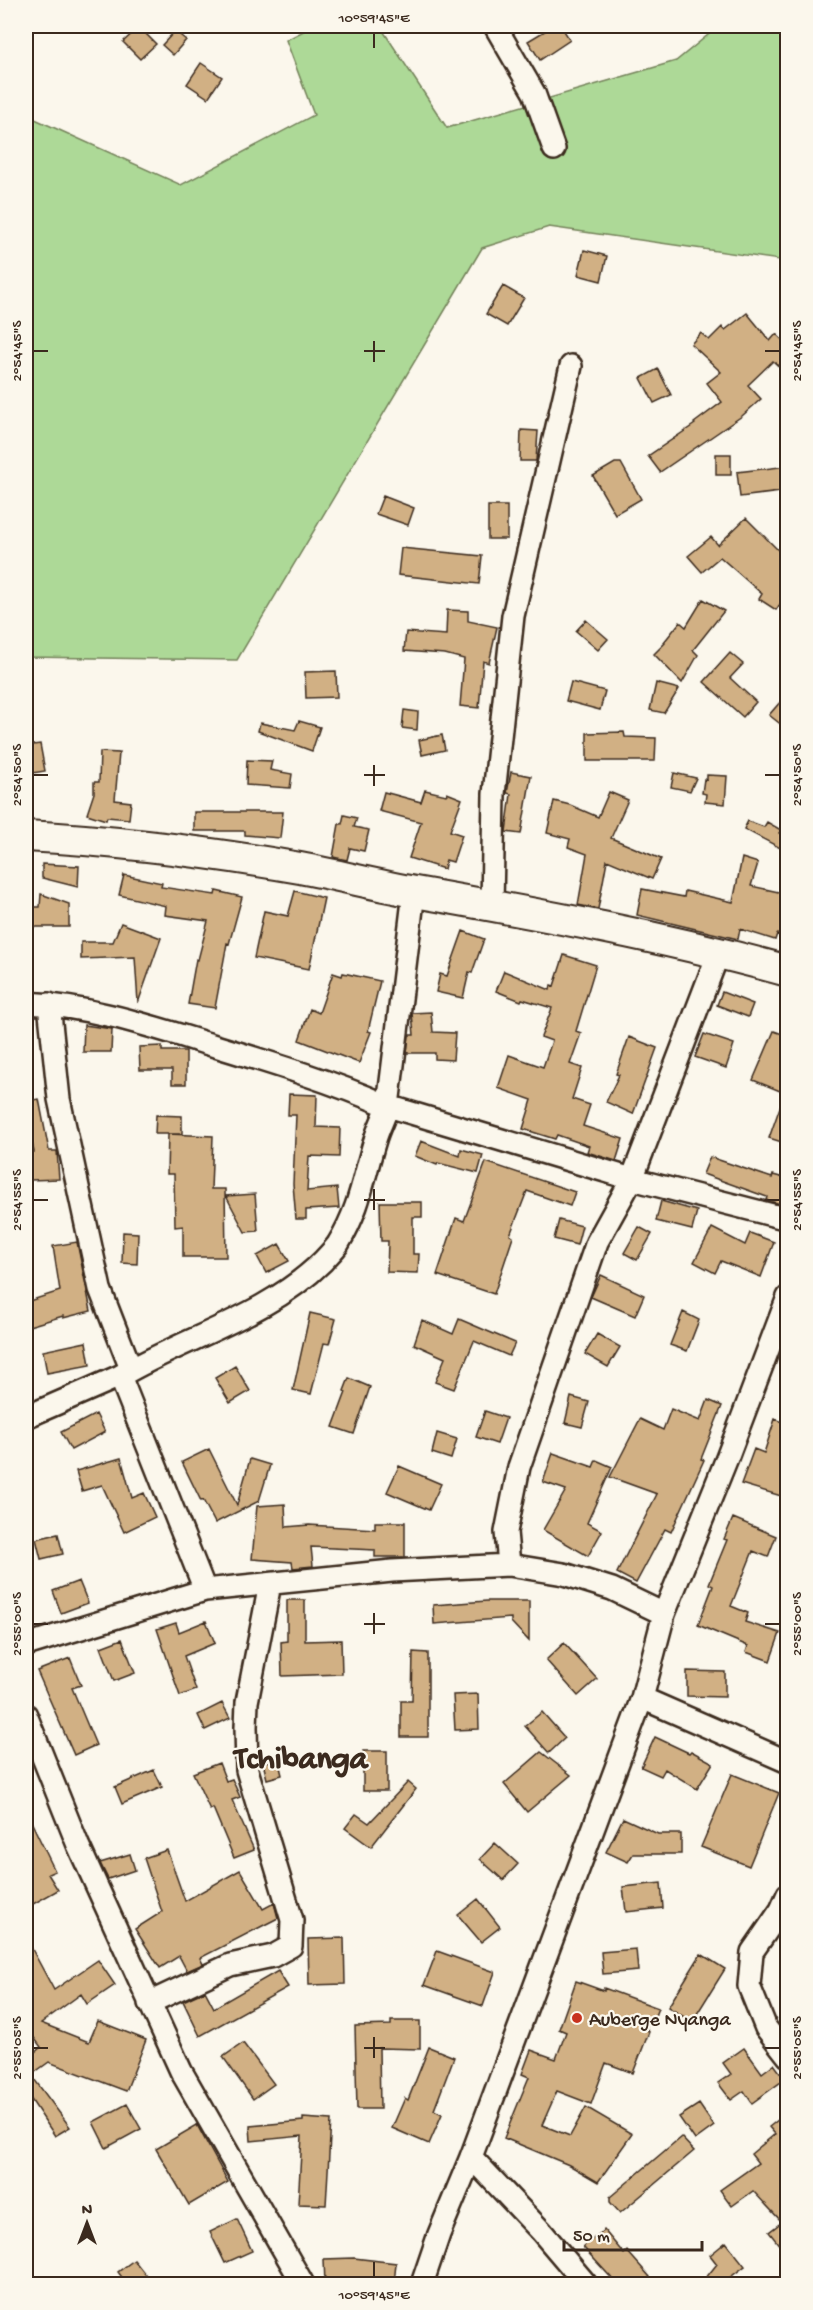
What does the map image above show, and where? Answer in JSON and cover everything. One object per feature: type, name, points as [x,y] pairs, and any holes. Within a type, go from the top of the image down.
[{"type":"main road","points":[[26,836],[173,848],[302,868],[719,952],[788,970]]},
{"type":"street","points":[[495,26],[534,93],[554,149]]},
{"type":"street","points":[[492,905],[494,794],[513,616],[571,366]]},
{"type":"street","points":[[26,1417],[216,1329],[295,1286],[337,1246],[353,1216],[363,1189],[375,1140],[388,1106],[414,892]]},
{"type":"street","points":[[509,1565],[506,1532],[519,1467],[597,1242],[632,1179],[719,952]]},
{"type":"street","points":[[26,1003],[49,1004],[119,1016],[341,1085],[388,1106],[632,1179],[788,1219]]},
{"type":"street","points":[[49,1004],[59,1099],[100,1289],[125,1372],[205,1590]]},
{"type":"street","points":[[422,2284],[642,1698],[664,1614],[727,1458],[788,1297]]},
{"type":"street","points":[[26,1645],[205,1590],[392,1571],[509,1565],[574,1577],[612,1589],[664,1614]]},
{"type":"street","points":[[149,2003],[230,1965],[273,1956],[291,1946],[292,1920],[288,1904],[247,1770],[247,1702],[270,1584]]},
{"type":"street","points":[[642,1698],[788,1761]]},
{"type":"street","points":[[26,1715],[78,1845],[181,2071],[303,2284]]},
{"type":"street","points":[[788,1894],[781,1910],[752,1952],[749,1986],[766,2028],[788,2056]]},
{"type":"street","points":[[471,2157],[541,2231],[586,2284]]},
{"type":"green space","points":[[313,26],[380,26],[447,128],[676,61],[719,26],[787,26],[787,261],[549,227],[482,248],[237,660],[26,657],[26,115],[181,185],[314,115],[286,40]]},
{"type":"building","points":[[553,26],[561,26],[570,40],[540,60],[528,41]]},
{"type":"building","points":[[139,27],[156,44],[140,59],[123,42]]},
{"type":"building","points":[[175,31],[186,40],[173,55],[162,45]]},
{"type":"building","points":[[201,63],[222,77],[208,98],[187,84]]},
{"type":"building","points":[[584,250],[607,256],[601,281],[578,275]]},
{"type":"building","points":[[503,286],[524,298],[507,326],[486,314]]},
{"type":"building","points":[[747,313],[770,341],[776,334],[788,345],[788,375],[773,361],[748,385],[761,399],[742,416],[660,472],[648,456],[695,424],[722,402],[707,383],[721,372],[691,344],[701,333],[709,340],[722,327],[725,330]]},
{"type":"building","points":[[658,369],[671,395],[654,403],[641,378]]},
{"type":"building","points":[[521,430],[538,431],[536,461],[520,461]]},
{"type":"building","points":[[716,454],[731,454],[731,475],[716,475]]},
{"type":"building","points":[[615,463],[621,463],[641,499],[615,514],[593,476]]},
{"type":"building","points":[[788,466],[788,491],[740,497],[737,472]]},
{"type":"building","points":[[383,496],[414,508],[408,525],[376,514]]},
{"type":"building","points":[[488,506],[507,506],[507,539],[488,539]]},
{"type":"building","points":[[746,518],[788,560],[788,593],[776,610],[759,599],[762,594],[720,557],[702,572],[688,556],[711,537],[718,545]]},
{"type":"building","points":[[401,548],[482,556],[479,584],[398,575]]},
{"type":"building","points":[[703,599],[724,611],[693,650],[698,655],[682,683],[654,654],[680,622],[686,627]]},
{"type":"building","points":[[447,610],[468,611],[468,621],[497,627],[489,663],[483,661],[479,708],[460,706],[464,659],[445,654],[404,651],[406,632],[446,635]]},
{"type":"building","points":[[586,620],[608,639],[598,650],[576,631]]},
{"type":"building","points":[[730,653],[743,664],[730,678],[756,702],[743,717],[704,682]]},
{"type":"building","points":[[336,671],[337,697],[306,698],[305,672]]},
{"type":"building","points":[[571,682],[605,691],[600,710],[566,701]]},
{"type":"building","points":[[656,683],[679,689],[664,713],[650,710]]},
{"type":"building","points":[[788,693],[788,730],[769,715]]},
{"type":"building","points":[[404,710],[418,712],[417,730],[402,728]]},
{"type":"building","points":[[299,721],[320,727],[312,751],[258,731],[260,723],[295,730]]},
{"type":"building","points":[[624,732],[625,737],[656,738],[655,761],[587,761],[587,733]]},
{"type":"building","points":[[442,735],[445,750],[422,755],[419,740]]},
{"type":"building","points":[[40,744],[45,771],[26,774],[26,746]]},
{"type":"building","points":[[100,752],[119,753],[115,800],[131,802],[129,819],[107,817],[106,820],[87,814],[94,793],[94,782],[99,782]]},
{"type":"building","points":[[247,760],[272,761],[270,770],[292,774],[290,788],[246,785]]},
{"type":"building","points":[[511,772],[531,776],[521,834],[506,832],[511,794],[507,793]]},
{"type":"building","points":[[674,773],[696,778],[690,791],[671,787]]},
{"type":"building","points":[[707,775],[727,776],[725,804],[705,802],[706,794],[702,793],[704,779],[707,780]]},
{"type":"building","points":[[425,790],[446,795],[447,793],[462,799],[450,831],[462,835],[453,862],[446,860],[444,869],[409,858],[421,822],[379,811],[384,792],[421,802]]},
{"type":"building","points":[[609,792],[628,800],[611,838],[661,859],[652,879],[607,860],[598,909],[578,905],[587,854],[568,847],[570,839],[547,833],[554,801],[598,817]]},
{"type":"building","points":[[194,812],[283,812],[280,838],[245,835],[245,831],[194,831]]},
{"type":"building","points":[[344,815],[357,818],[354,827],[369,830],[364,851],[350,848],[347,860],[333,857],[339,824],[342,824]]},
{"type":"building","points":[[748,821],[764,827],[767,822],[781,830],[779,833],[788,837],[788,852],[744,829]]},
{"type":"building","points":[[742,858],[758,863],[751,886],[788,894],[788,938],[777,934],[775,940],[740,929],[738,939],[637,915],[642,889],[684,897],[685,891],[733,902]]},
{"type":"building","points":[[42,864],[79,866],[78,887],[42,878]]},
{"type":"building","points":[[124,875],[162,883],[161,887],[215,895],[216,891],[242,897],[229,944],[227,943],[215,1008],[188,1004],[196,959],[198,960],[208,921],[165,915],[166,906],[119,895]]},
{"type":"building","points":[[295,891],[324,898],[309,969],[254,958],[264,911],[288,916]]},
{"type":"building","points":[[41,894],[69,904],[69,927],[27,927],[27,907],[40,907]]},
{"type":"building","points":[[121,923],[161,938],[138,1003],[135,957],[81,959],[81,942],[113,942]]},
{"type":"building","points":[[463,931],[484,939],[472,973],[469,972],[463,998],[436,992],[440,974],[447,976]]},
{"type":"building","points":[[564,955],[596,965],[576,1031],[581,1033],[570,1064],[582,1068],[572,1099],[590,1105],[583,1126],[623,1139],[616,1161],[587,1152],[589,1146],[557,1135],[555,1139],[523,1129],[532,1100],[498,1088],[509,1055],[543,1067],[552,1041],[541,1037],[552,1008],[522,999],[521,1001],[496,991],[504,971],[550,990],[551,985],[554,986]]},
{"type":"building","points":[[333,973],[380,981],[368,1031],[371,1032],[359,1063],[299,1040],[310,1009],[319,1013]]},
{"type":"building","points":[[722,992],[753,1004],[748,1017],[717,1005]]},
{"type":"building","points":[[431,1012],[433,1032],[455,1033],[453,1060],[435,1059],[435,1053],[407,1053],[409,1035],[414,1035],[412,1013]]},
{"type":"building","points":[[84,1025],[112,1029],[111,1052],[83,1052]]},
{"type":"building","points":[[774,1031],[788,1036],[788,1144],[769,1138],[785,1093],[753,1080]]},
{"type":"building","points":[[704,1034],[734,1044],[726,1068],[695,1057]]},
{"type":"building","points":[[629,1037],[657,1048],[633,1114],[606,1102],[619,1075],[616,1074]]},
{"type":"building","points":[[162,1046],[162,1051],[186,1051],[186,1084],[172,1084],[172,1070],[140,1070],[139,1047]]},
{"type":"building","points":[[289,1094],[317,1095],[316,1127],[340,1128],[339,1157],[309,1156],[307,1191],[337,1188],[339,1208],[306,1210],[306,1219],[296,1219],[293,1184],[296,1115],[288,1115]]},
{"type":"building","points":[[39,1099],[49,1151],[57,1151],[59,1179],[30,1180],[28,1152],[34,1152],[26,1113],[26,1101]]},
{"type":"building","points":[[156,1115],[182,1116],[182,1134],[155,1134]]},
{"type":"building","points":[[168,1134],[213,1136],[211,1189],[225,1189],[226,1257],[183,1257],[183,1226],[175,1227],[174,1174],[167,1174]]},
{"type":"building","points":[[421,1141],[460,1156],[461,1149],[483,1155],[478,1173],[438,1163],[437,1165],[415,1156]]},
{"type":"building","points":[[710,1157],[772,1178],[773,1175],[788,1179],[788,1206],[766,1200],[767,1197],[703,1174]]},
{"type":"building","points":[[486,1162],[575,1192],[570,1206],[527,1191],[510,1235],[513,1237],[494,1294],[437,1275],[456,1218],[464,1221]]},
{"type":"building","points":[[255,1194],[258,1231],[245,1232],[226,1196]]},
{"type":"building","points":[[661,1201],[697,1211],[692,1230],[656,1221]]},
{"type":"building","points":[[380,1202],[422,1202],[422,1217],[413,1217],[413,1254],[419,1254],[418,1273],[387,1272],[388,1241],[381,1241]]},
{"type":"building","points":[[559,1220],[582,1226],[577,1245],[554,1239]]},
{"type":"building","points":[[639,1227],[652,1234],[637,1260],[624,1253]]},
{"type":"building","points":[[712,1228],[745,1245],[750,1233],[774,1242],[761,1277],[721,1261],[715,1273],[694,1262]]},
{"type":"building","points":[[123,1232],[138,1233],[137,1264],[122,1263]]},
{"type":"building","points":[[77,1242],[91,1311],[29,1326],[26,1302],[60,1291],[53,1246]]},
{"type":"building","points":[[279,1244],[289,1261],[266,1273],[257,1256]]},
{"type":"building","points":[[601,1275],[644,1295],[635,1316],[591,1297]]},
{"type":"building","points":[[683,1312],[699,1320],[687,1351],[670,1345]]},
{"type":"building","points":[[310,1313],[336,1319],[329,1344],[324,1343],[311,1394],[293,1390]]},
{"type":"building","points":[[459,1319],[515,1343],[509,1356],[474,1341],[454,1389],[435,1382],[445,1358],[414,1344],[422,1320],[453,1334]]},
{"type":"building","points":[[597,1334],[620,1347],[608,1367],[585,1354]]},
{"type":"building","points":[[86,1342],[90,1365],[47,1373],[43,1351]]},
{"type":"building","points":[[235,1366],[250,1391],[230,1403],[215,1378]]},
{"type":"building","points":[[349,1378],[370,1387],[354,1434],[333,1427]]},
{"type":"building","points":[[571,1397],[589,1402],[582,1427],[565,1423]]},
{"type":"building","points":[[708,1400],[722,1406],[701,1459],[704,1460],[671,1532],[665,1529],[636,1583],[617,1573],[657,1494],[610,1477],[640,1419],[663,1430],[671,1409],[700,1421]]},
{"type":"building","points":[[485,1411],[506,1418],[497,1444],[476,1437]]},
{"type":"building","points":[[96,1414],[105,1432],[71,1450],[61,1432]]},
{"type":"building","points":[[775,1419],[788,1424],[788,1498],[741,1484],[754,1449],[764,1453]]},
{"type":"building","points":[[437,1433],[457,1439],[451,1459],[432,1453]]},
{"type":"building","points":[[209,1449],[237,1505],[250,1459],[270,1465],[259,1501],[215,1523],[203,1500],[201,1501],[182,1462]]},
{"type":"building","points":[[553,1453],[593,1467],[596,1460],[612,1467],[587,1523],[602,1531],[588,1556],[543,1530],[566,1490],[543,1482]]},
{"type":"building","points":[[121,1458],[132,1498],[144,1493],[155,1517],[124,1532],[102,1485],[82,1491],[76,1471]]},
{"type":"building","points":[[399,1466],[441,1484],[429,1510],[387,1492]]},
{"type":"building","points":[[285,1504],[286,1527],[309,1525],[375,1529],[375,1522],[405,1522],[405,1557],[375,1557],[375,1550],[311,1547],[313,1566],[293,1568],[292,1562],[252,1559],[257,1506]]},
{"type":"building","points":[[733,1518],[776,1536],[768,1557],[753,1551],[731,1606],[748,1613],[745,1622],[780,1633],[770,1661],[746,1652],[748,1646],[698,1625],[713,1586],[709,1584],[727,1540],[724,1539]]},
{"type":"building","points":[[58,1534],[63,1554],[41,1559],[36,1539]]},
{"type":"building","points":[[79,1581],[88,1603],[61,1613],[53,1591]]},
{"type":"building","points":[[287,1600],[305,1600],[305,1641],[341,1640],[342,1674],[282,1676],[281,1642],[287,1641]]},
{"type":"building","points":[[529,1601],[529,1641],[511,1622],[511,1618],[434,1624],[433,1605]]},
{"type":"building","points":[[206,1621],[215,1643],[184,1656],[196,1690],[180,1696],[157,1629],[176,1623],[179,1632]]},
{"type":"building","points":[[122,1639],[135,1673],[114,1681],[101,1647]]},
{"type":"building","points":[[564,1643],[597,1679],[578,1696],[546,1660]]},
{"type":"building","points":[[413,1652],[428,1653],[428,1737],[401,1737],[401,1701],[412,1701]]},
{"type":"building","points":[[70,1658],[81,1685],[72,1688],[96,1745],[74,1755],[37,1671]]},
{"type":"building","points":[[687,1671],[725,1672],[725,1697],[687,1696]]},
{"type":"building","points":[[478,1694],[479,1729],[455,1730],[453,1695]]},
{"type":"building","points":[[222,1703],[230,1718],[205,1730],[198,1715]]},
{"type":"building","points":[[542,1712],[565,1738],[549,1753],[525,1726]]},
{"type":"building","points":[[655,1737],[689,1753],[691,1751],[713,1763],[697,1789],[665,1769],[661,1776],[641,1767]]},
{"type":"building","points":[[363,1751],[387,1751],[387,1791],[363,1791]]},
{"type":"building","points":[[541,1752],[571,1775],[527,1812],[504,1784]]},
{"type":"building","points":[[278,1759],[282,1775],[267,1779],[263,1763]]},
{"type":"building","points":[[219,1763],[226,1781],[232,1779],[240,1797],[232,1800],[254,1850],[234,1858],[213,1808],[210,1810],[193,1773]]},
{"type":"building","points":[[154,1770],[162,1787],[122,1804],[115,1787]]},
{"type":"building","points":[[732,1774],[779,1793],[749,1866],[701,1847]]},
{"type":"building","points":[[408,1782],[416,1789],[371,1847],[345,1828],[356,1814],[369,1823]]},
{"type":"building","points":[[26,1811],[55,1871],[48,1874],[58,1890],[26,1908]]},
{"type":"building","points":[[623,1818],[658,1834],[681,1834],[681,1854],[633,1854],[628,1862],[606,1852]]},
{"type":"building","points":[[495,1843],[518,1864],[503,1880],[480,1859]]},
{"type":"building","points":[[167,1850],[185,1901],[240,1870],[263,1909],[274,1903],[278,1918],[200,1958],[203,1964],[187,1971],[179,1956],[160,1968],[135,1929],[162,1912],[144,1858]]},
{"type":"building","points":[[130,1854],[135,1870],[108,1879],[100,1863]]},
{"type":"building","points":[[661,1883],[663,1908],[626,1912],[623,1887]]},
{"type":"building","points":[[478,1899],[500,1927],[481,1942],[458,1915]]},
{"type":"building","points":[[26,1938],[54,1990],[98,1960],[115,1985],[87,2004],[81,1994],[41,2023],[89,2042],[98,2021],[146,2040],[126,2091],[49,2062],[31,2075],[70,2127],[55,2136],[26,2092],[26,2059],[41,2047],[29,2031],[26,2034]]},
{"type":"building","points":[[344,1938],[345,1984],[309,1985],[308,1939]]},
{"type":"building","points":[[636,1949],[638,1971],[603,1974],[601,1952]]},
{"type":"building","points":[[437,1951],[495,1972],[483,2006],[424,1985]]},
{"type":"building","points":[[701,1954],[725,1969],[692,2022],[668,2007]]},
{"type":"building","points":[[278,1971],[288,1987],[200,2036],[183,2001],[205,1991],[214,2008]]},
{"type":"building","points":[[576,1981],[604,1991],[604,1988],[658,2008],[653,2021],[645,2027],[649,2032],[633,2073],[606,2063],[591,2104],[557,2091],[542,2125],[570,2136],[586,2107],[632,2134],[598,2182],[569,2165],[504,2138],[529,2077],[522,2074],[531,2050],[556,2059],[566,2032],[559,2029]]},
{"type":"building","points":[[391,2021],[420,2021],[420,2049],[379,2048],[380,2109],[357,2109],[355,2026],[391,2025]]},
{"type":"building","points":[[243,2043],[274,2084],[253,2099],[223,2057]]},
{"type":"building","points":[[429,2047],[454,2057],[434,2110],[442,2114],[429,2144],[392,2128],[405,2098],[408,2100]]},
{"type":"building","points":[[744,2048],[762,2073],[774,2064],[785,2079],[752,2103],[744,2091],[731,2100],[718,2083],[731,2074],[723,2063]]},
{"type":"building","points":[[127,2104],[141,2129],[106,2148],[93,2122]]},
{"type":"building","points":[[699,2104],[714,2126],[695,2140],[679,2117]]},
{"type":"building","points":[[788,2112],[788,2256],[769,2232],[782,2222],[753,2191],[732,2206],[720,2190],[758,2163],[751,2154],[775,2134],[769,2127]]},
{"type":"building","points":[[303,2118],[331,2120],[326,2205],[298,2204],[302,2136],[251,2141],[250,2126],[303,2121]]},
{"type":"building","points":[[197,2125],[228,2182],[189,2205],[156,2149]]},
{"type":"building","points":[[681,2137],[694,2151],[620,2213],[610,2202],[610,2197]]},
{"type":"building","points":[[237,2219],[252,2251],[225,2263],[210,2232]]},
{"type":"building","points":[[604,2230],[624,2254],[627,2251],[650,2277],[641,2284],[617,2284],[583,2247]]},
{"type":"building","points":[[726,2242],[745,2266],[721,2284],[701,2284],[717,2264],[710,2255]]},
{"type":"building","points":[[354,2258],[396,2263],[394,2284],[325,2284],[324,2259]]},
{"type":"building","points":[[134,2260],[153,2284],[127,2284],[118,2272]]},
{"type":"place","name":"Auberge Nyanga","points":[[577,2018]]},
{"type":"district","name":"Tchibanga","points":[[301,1756]]}]
